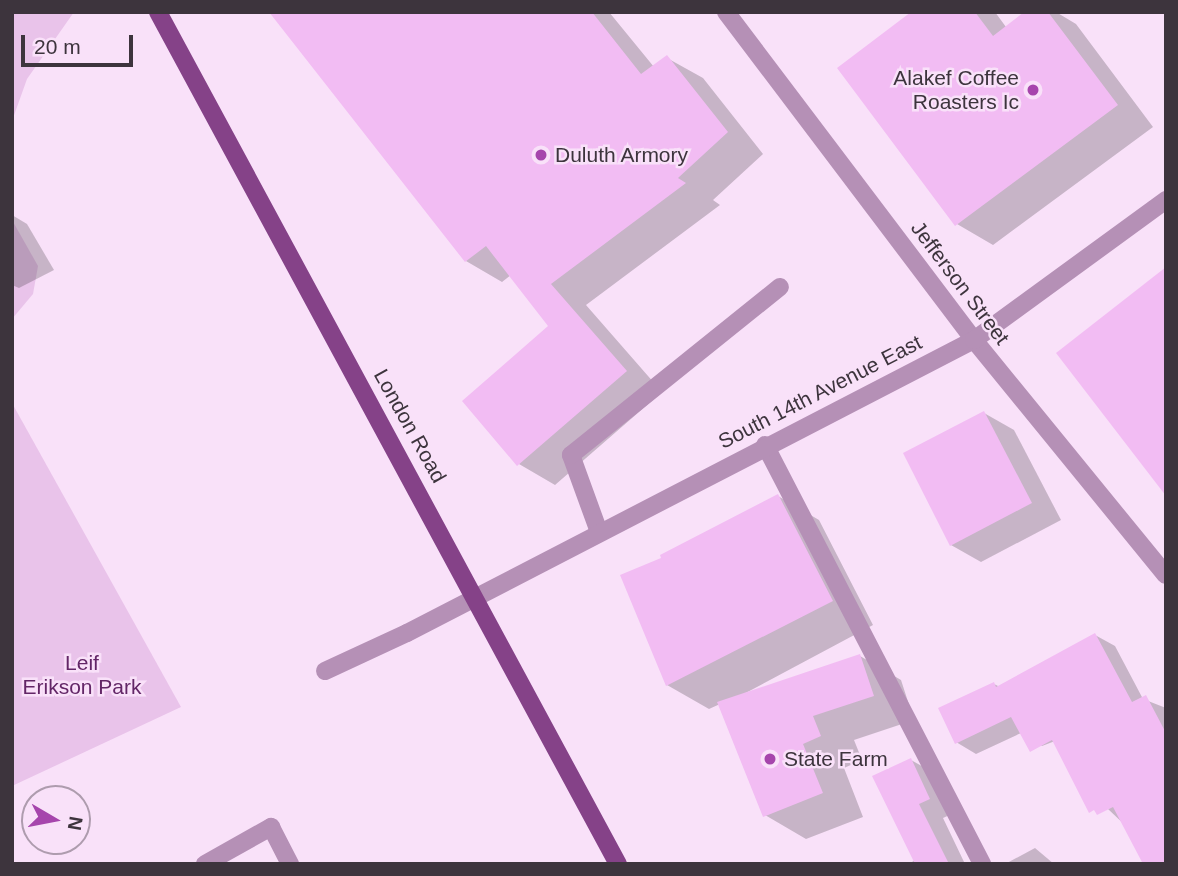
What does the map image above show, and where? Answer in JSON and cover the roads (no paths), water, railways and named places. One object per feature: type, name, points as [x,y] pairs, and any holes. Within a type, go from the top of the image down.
[{"type":"main road","name":"London Road","points":[[158,12],[477,595],[618,864]]},
{"type":"street","name":"Jefferson Street","points":[[726,12],[974,340],[1166,575]]},
{"type":"street","name":"South 14th Avenue East","points":[[325,671],[974,340],[1166,200]]},
{"type":"street","points":[[599,532],[571,455],[780,288]]},
{"type":"street","points":[[765,445],[982,864]]},
{"type":"street","points":[[205,864],[271,827],[290,864]]},
{"type":"place","name":"Alakef Coffee Roasters Ic","points":[[1033,90]]},
{"type":"place","name":"Duluth Armory","points":[[541,155]]},
{"type":"place","name":"State Farm","points":[[770,759]]},
{"type":"park label","name":"Leif Erikson Park","points":[[82,675]]}]
